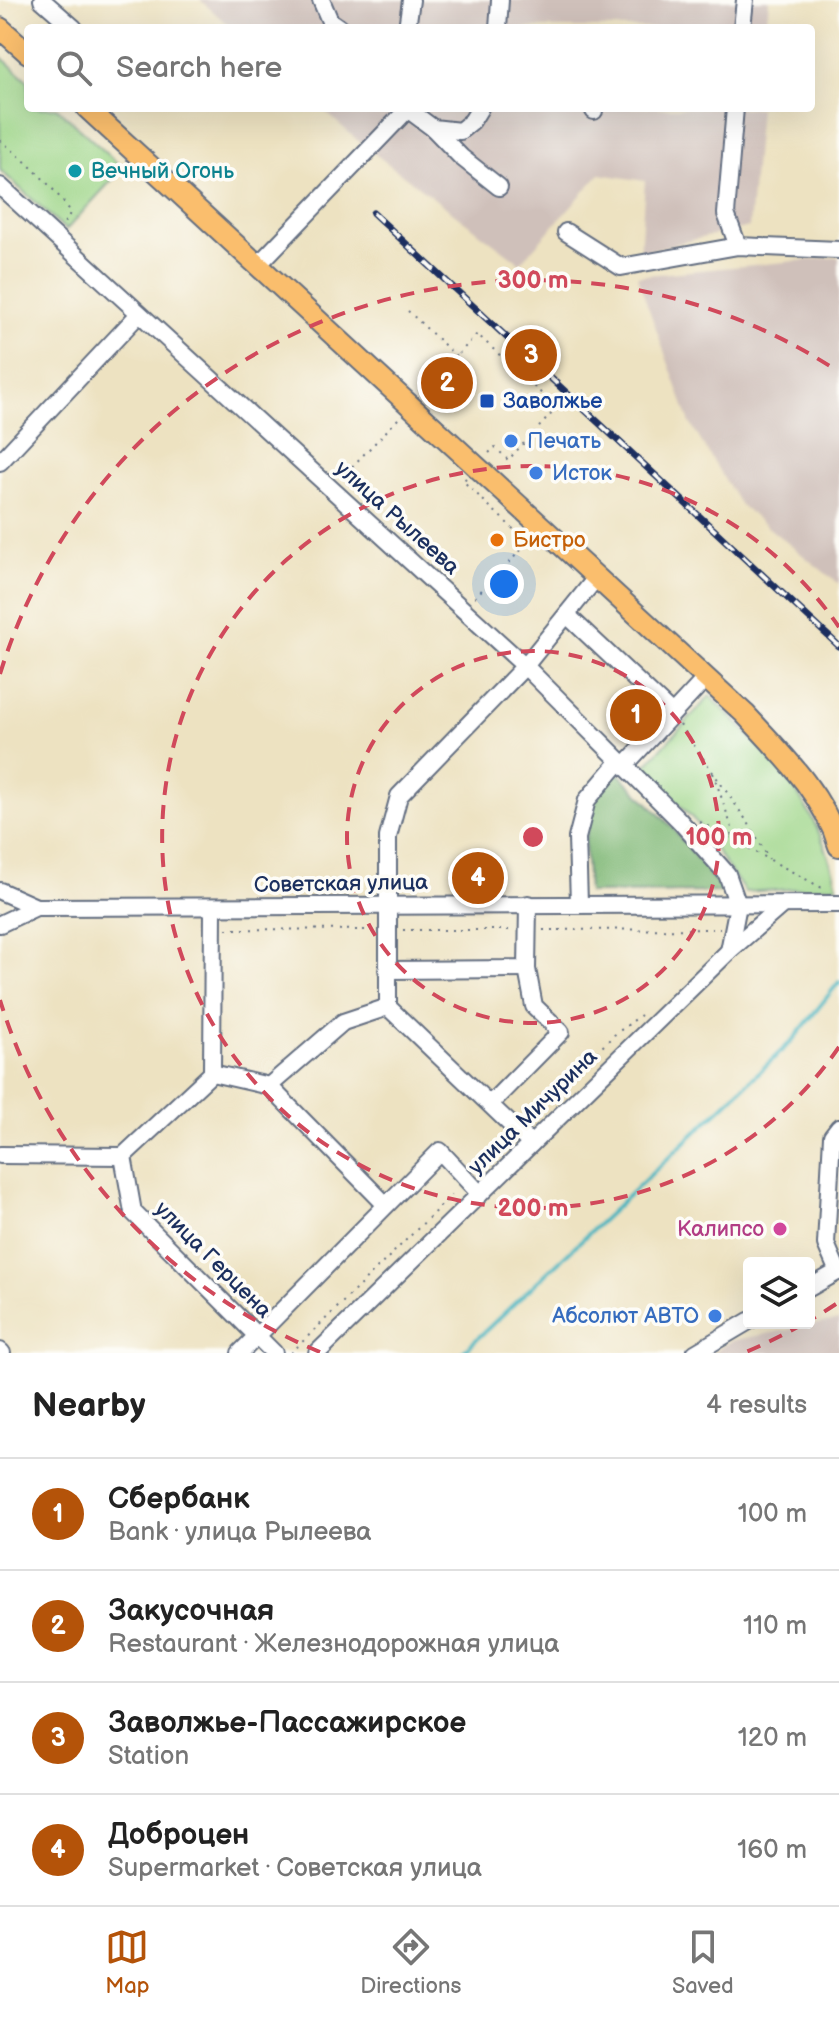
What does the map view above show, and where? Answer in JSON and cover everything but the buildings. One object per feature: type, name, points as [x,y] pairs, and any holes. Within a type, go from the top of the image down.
[{"type":"main road","points":[[0,28],[24,49]]},
{"type":"main road","points":[[91,112],[745,714],[800,774],[833,827],[839,846]]},
{"type":"street","points":[[42,0],[69,24]]},
{"type":"street","points":[[321,0],[334,24]]},
{"type":"street","points":[[408,24],[411,0]]},
{"type":"street","points":[[498,24],[500,0]]},
{"type":"street","points":[[742,24],[745,0]]},
{"type":"street","points":[[258,265],[403,112]]},
{"type":"street","points":[[410,112],[433,128],[461,157],[499,187]]},
{"type":"street","points":[[433,128],[460,131],[478,112]]},
{"type":"street","points":[[735,112],[726,214],[738,246]]},
{"type":"street","name":"улица Рылеева","points":[[0,186],[525,666],[623,763],[727,874],[738,905]]},
{"type":"street","points":[[566,232],[621,267],[738,246],[839,250]]},
{"type":"street","points":[[0,462],[139,314]]},
{"type":"street","points":[[531,1144],[388,1007],[388,837],[399,796],[525,666],[596,578]]},
{"type":"street","points":[[567,615],[672,714]]},
{"type":"street","points":[[579,903],[577,838],[587,800],[706,678]]},
{"type":"street","points":[[0,891],[36,907]]},
{"type":"street","points":[[490,1104],[561,1032],[534,1006],[527,969],[528,904]]},
{"type":"street","name":"Советская улица","points":[[36,907],[839,904]]},
{"type":"street","points":[[729,951],[738,905]]},
{"type":"street","name":"улица Мичурина","points":[[317,1353],[729,951],[782,905]]},
{"type":"street","points":[[0,924],[36,907]]},
{"type":"street","points":[[0,1155],[123,1156],[212,1073],[213,908]]},
{"type":"street","points":[[387,970],[527,969]]},
{"type":"street","points":[[269,1086],[343,1022],[388,1007]]},
{"type":"street","points":[[212,1073],[269,1086],[386,1205]]},
{"type":"street","points":[[815,1285],[839,1272],[826,1244],[832,1136],[839,1127]]},
{"type":"street","points":[[240,1353],[440,1151],[480,1194]]},
{"type":"street","name":"улица Герцена","points":[[123,1156],[133,1212],[274,1353]]},
{"type":"street","points":[[695,1353],[743,1325]]},
{"type":"path","points":[[0,140],[32,166],[71,212],[60,229]]},
{"type":"path","points":[[408,311],[456,356]]},
{"type":"path","points":[[672,714],[711,768],[770,861]]},
{"type":"path","points":[[711,768],[732,828],[731,839]]},
{"type":"path","points":[[694,819],[816,888],[828,889]]},
{"type":"path","points":[[213,929],[733,929]]},
{"type":"shaded area","points":[[200,0],[769,0],[766,24],[227,24]]},
{"type":"shaded area","points":[[326,112],[759,112],[749,227],[640,252],[645,181],[600,174],[520,263],[363,145]]},
{"type":"shaded area","points":[[839,257],[839,584],[740,505],[690,423],[637,276]]},
{"type":"shaded area","points":[[839,1320],[839,1353],[713,1353],[730,1341],[792,1329],[815,1329],[815,1325]]},
{"type":"green space","points":[[0,56],[24,77],[24,112],[61,112],[123,168],[66,230],[0,170]]},
{"type":"green space","points":[[710,696],[771,760],[804,804],[817,828],[837,886],[745,892],[696,822],[644,767]]},
{"type":"green space","points":[[617,772],[671,826],[723,892],[588,893],[585,842],[594,798]]},
{"type":"waterway","points":[[462,1353],[792,1041],[839,982]]},
{"type":"railway","points":[[373,213],[839,646]]},
{"type":"place","name":"Вечный Огонь","points":[[75,171]]},
{"type":"place","name":"Заволжье-Пассажирское","points":[[531,355]]},
{"type":"place","name":"Закусочная","points":[[447,383]]},
{"type":"place","name":"Заволжье","points":[[487,401]]},
{"type":"place","name":"Печать","points":[[511,441]]},
{"type":"place","name":"Исток","points":[[536,473]]},
{"type":"place","name":"Бистро","points":[[497,540]]},
{"type":"place","name":"Сбербанк","points":[[636,715]]},
{"type":"place","name":"Доброцен","points":[[478,878]]},
{"type":"place","name":"Калипсо","points":[[780,1229]]},
{"type":"place","name":"Абсолют АВТО","points":[[715,1316]]}]
